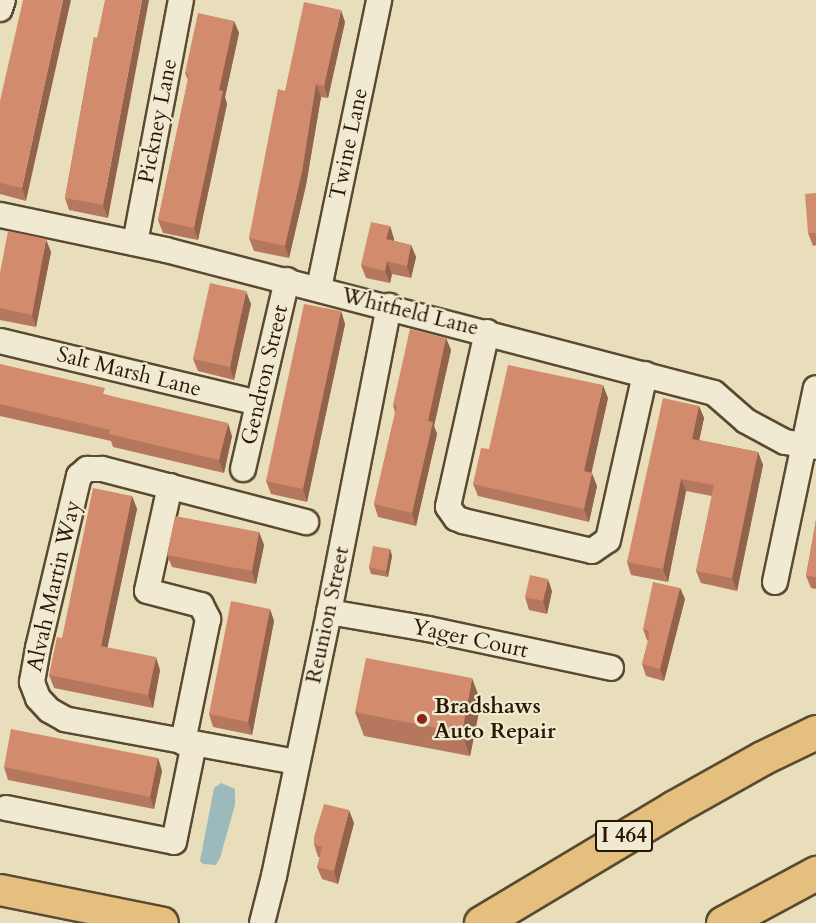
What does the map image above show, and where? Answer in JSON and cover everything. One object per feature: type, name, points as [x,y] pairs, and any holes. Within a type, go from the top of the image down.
[{"type":"highway","name":"I 464","points":[[485,920],[673,808],[816,732]]},
{"type":"highway","points":[[723,923],[816,873]]},
{"type":"main road","points":[[0,890],[163,923]]},
{"type":"street","points":[[0,9],[3,0]]},
{"type":"street","name":"Pickney Lane","points":[[135,243],[182,0]]},
{"type":"street","name":"Twine Lane","points":[[319,288],[379,0]]},
{"type":"street","name":"Whitfield Lane","points":[[0,214],[135,243],[319,288],[714,393],[746,421],[785,442],[810,446]]},
{"type":"street","name":"Gendron Street","points":[[243,469],[287,280]]},
{"type":"street","name":"Reunion Street","points":[[262,923],[274,876],[329,612],[389,306]]},
{"type":"street","points":[[487,332],[448,507],[456,518],[463,521],[592,551],[608,540],[645,374]]},
{"type":"street","name":"Salt Marsh Lane","points":[[0,341],[258,403]]},
{"type":"street","points":[[775,582],[810,446],[816,388]]},
{"type":"street","name":"Alvah Martin Way","points":[[296,762],[65,719],[44,704],[32,682],[79,476],[87,469],[102,469],[306,522]]},
{"type":"street","points":[[6,808],[174,842],[208,619],[201,605],[147,591],[170,486]]},
{"type":"street","name":"Yager Court","points":[[329,612],[428,629],[611,668]]},
{"type":"water","points":[[221,783],[235,789],[235,805],[220,858],[216,865],[203,864],[200,861],[214,788]]},
{"type":"building","points":[[23,0],[63,0],[22,188],[0,183],[0,101]]},
{"type":"building","points":[[105,0],[142,0],[103,205],[65,198],[94,37],[97,38]]},
{"type":"building","points":[[304,2],[341,10],[324,86],[316,84],[302,172],[285,246],[249,238],[278,89],[285,91]]},
{"type":"building","points":[[198,13],[234,21],[219,90],[223,91],[194,228],[158,220],[189,74],[185,73]]},
{"type":"building","points":[[816,193],[816,233],[808,233],[805,194]]},
{"type":"building","points":[[371,222],[390,226],[386,239],[411,245],[407,266],[387,261],[385,271],[361,265]]},
{"type":"building","points":[[8,231],[46,239],[32,315],[0,308],[0,273]]},
{"type":"building","points":[[210,283],[246,291],[230,367],[193,359]]},
{"type":"building","points":[[304,304],[341,311],[303,489],[266,481]]},
{"type":"building","points":[[410,329],[446,338],[428,421],[433,422],[412,513],[374,504],[397,406],[393,405]]},
{"type":"building","points":[[0,364],[105,388],[103,394],[228,423],[219,460],[109,434],[110,430],[0,404]]},
{"type":"building","points":[[508,365],[603,385],[584,471],[592,473],[584,509],[473,484],[481,448],[489,449]]},
{"type":"building","points":[[663,398],[699,406],[692,439],[758,452],[732,578],[696,571],[714,485],[681,479],[663,569],[627,562]]},
{"type":"building","points":[[93,488],[132,496],[101,646],[156,657],[148,695],[49,675],[57,637],[62,638]]},
{"type":"building","points":[[175,516],[259,532],[252,571],[167,555]]},
{"type":"building","points":[[816,520],[816,577],[806,576]]},
{"type":"building","points":[[373,546],[390,549],[386,571],[369,567]]},
{"type":"building","points":[[530,575],[548,579],[543,601],[525,597]]},
{"type":"building","points":[[653,582],[680,588],[660,669],[642,664],[649,637],[649,631],[643,629]]},
{"type":"building","points":[[231,601],[270,609],[248,722],[209,714]]},
{"type":"building","points":[[366,658],[472,678],[462,733],[355,712]]},
{"type":"building","points":[[11,729],[158,758],[150,797],[4,767]]},
{"type":"building","points":[[324,804],[349,810],[334,871],[317,867],[322,847],[314,844],[314,837]]},
{"type":"place","name":"Bradshaws Auto Repair","points":[[422,719]]}]
